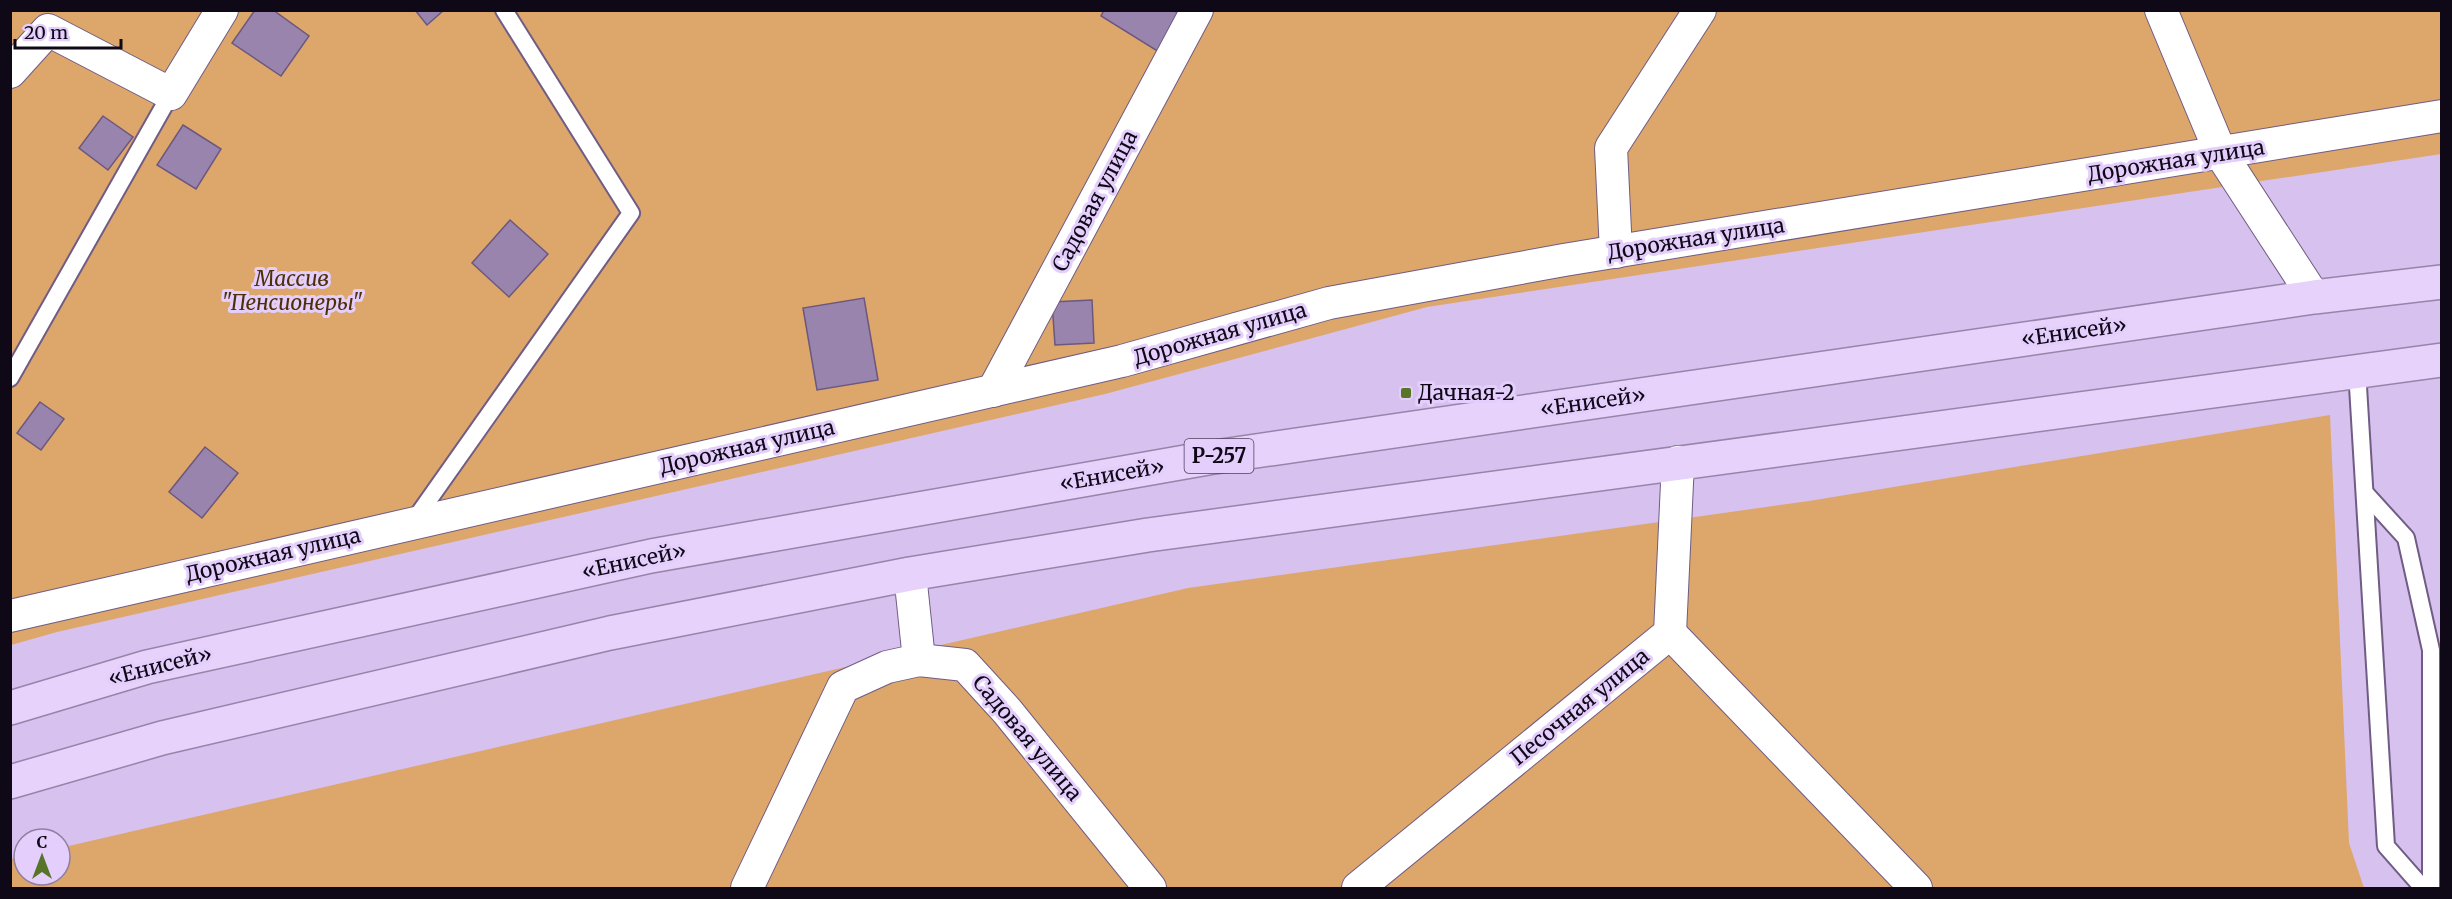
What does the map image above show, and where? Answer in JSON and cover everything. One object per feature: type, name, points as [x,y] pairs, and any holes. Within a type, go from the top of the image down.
[{"type":"highway","name":"«Енисей»","points":[[10,708],[147,667],[663,554],[1208,458],[2313,297],[2442,282]]},
{"type":"highway","points":[[10,782],[162,738],[610,633],[910,574],[1148,535],[2442,360]]},
{"type":"street","points":[[10,72],[48,30],[171,94],[222,10]]},
{"type":"street","name":"Садовая улица","points":[[993,391],[1197,10]]},
{"type":"street","points":[[1616,252],[1611,148],[1700,10]]},
{"type":"street","points":[[2161,10],[2221,154],[2313,297]]},
{"type":"street","name":"Дорожная улица","points":[[10,616],[1122,361],[1329,303],[1616,252],[2442,116]]},
{"type":"street","name":"Песочная улица","points":[[1358,888],[1670,633],[1678,462]]},
{"type":"street","points":[[910,574],[919,660]]},
{"type":"street","points":[[1670,633],[1916,888]]},
{"type":"street","name":"Садовая улица","points":[[747,888],[843,687],[887,667],[919,660],[965,665],[1007,711],[1150,888]]},
{"type":"lane","points":[[413,523],[631,213],[504,10]]},
{"type":"lane","points":[[10,378],[177,84]]},
{"type":"lane","points":[[2357,370],[2386,846],[2423,888]]},
{"type":"lane","points":[[2364,493],[2406,538],[2431,650],[2437,710],[2431,888]]},
{"type":"green space","name":"Массив \"Пенсионеры\"","points":[[11,11],[2441,11],[2441,154],[1427,307],[1105,394],[57,632],[11,645]]},
{"type":"green space","points":[[2330,415],[2349,843],[2364,888],[11,888],[10,859],[12,859],[12,887],[72,887],[72,845],[1188,588],[1809,501]]},
{"type":"building","points":[[255,10],[273,10],[309,36],[281,76],[232,43]]},
{"type":"building","points":[[415,10],[444,10],[427,25]]},
{"type":"building","points":[[1104,10],[1173,10],[1182,16],[1159,52],[1101,16]]},
{"type":"building","points":[[103,116],[133,137],[108,170],[79,148]]},
{"type":"building","points":[[183,125],[221,149],[196,189],[157,165]]},
{"type":"building","points":[[510,220],[548,254],[509,297],[472,263]]},
{"type":"building","points":[[864,298],[878,380],[817,390],[803,308]]},
{"type":"building","points":[[1092,300],[1094,343],[1055,345],[1052,302]]},
{"type":"building","points":[[40,402],[64,419],[41,450],[17,433]]},
{"type":"building","points":[[205,447],[238,473],[202,518],[169,492]]},
{"type":"place","name":"Дачная-2","points":[[1406,393]]}]
